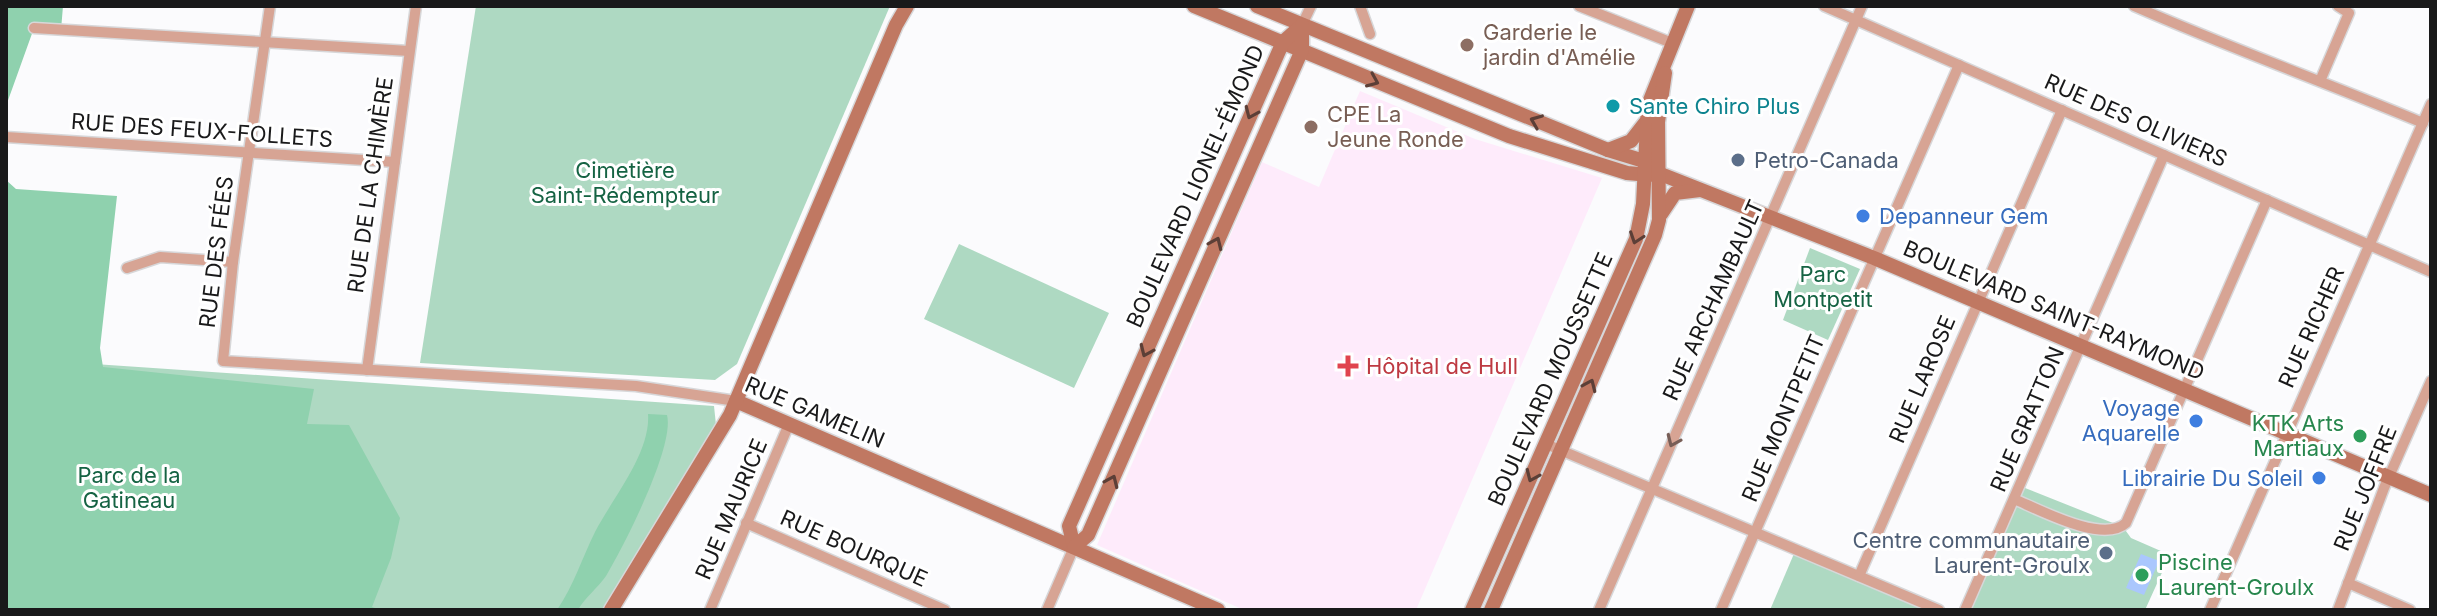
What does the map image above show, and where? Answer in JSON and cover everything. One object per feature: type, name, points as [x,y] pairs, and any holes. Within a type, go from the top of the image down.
[{"type":"street","name":"RUE DES FÉES","points":[[223,361],[233,262],[270,6]]},
{"type":"street","name":"RUE DE LA CHIMÈRE","points":[[367,370],[416,6]]},
{"type":"street","points":[[896,25],[899,6]]},
{"type":"street","points":[[611,610],[736,401],[896,25],[907,6]]},
{"type":"street","name":"BOULEVARD SAINT-RAYMOND","points":[[1194,6],[1509,136],[1705,190],[1771,216],[2431,495]]},
{"type":"street","points":[[1257,6],[1608,150],[1644,161]]},
{"type":"street","points":[[1302,25],[1311,6]]},
{"type":"street","points":[[1360,6],[1370,34]]},
{"type":"street","points":[[1579,6],[1670,50]]},
{"type":"street","points":[[1651,175],[1670,50],[1688,6]]},
{"type":"street","name":"RUE DES OLIVIERS","points":[[1824,6],[2431,272]]},
{"type":"street","name":"RUE ARCHAMBAULT","points":[[1599,610],[1862,6]]},
{"type":"street","points":[[2134,6],[2249,57],[2320,81],[2423,123]]},
{"type":"street","points":[[2320,81],[2350,10],[2338,6]]},
{"type":"street","name":"BOULEVARD LIONEL-ÉMOND","points":[[1074,547],[1069,526],[1283,42],[1302,25]]},
{"type":"street","name":"BOULEVARD LIONEL-ÉMOND","points":[[1047,610],[1074,547],[1088,535],[1302,50],[1302,25]]},
{"type":"street","points":[[34,28],[409,51]]},
{"type":"street","name":"BOULEVARD MOUSSETTE","points":[[1491,610],[1648,254],[1659,220],[1651,175],[1644,161],[1645,123],[1656,79],[1670,50]]},
{"type":"street","name":"RUE MONTPETIT","points":[[1721,610],[1959,65]]},
{"type":"street","name":"RUE RICHER","points":[[2210,610],[2431,104]]},
{"type":"street","name":"RUE LAROSE","points":[[1859,576],[2062,110]]},
{"type":"street","points":[[1608,150],[1631,141],[1645,123]]},
{"type":"street","name":"RUE DES FEUX-FOLLETS","points":[[6,137],[395,162]]},
{"type":"street","name":"RUE GRATTON","points":[[1965,610],[2164,155]]},
{"type":"street","name":"BOULEVARD MOUSSETTE","points":[[1472,610],[1636,239],[1651,175]]},
{"type":"street","points":[[1659,220],[1663,206],[1675,193],[1705,190]]},
{"type":"street","points":[[2014,499],[2088,529],[2123,527],[2267,200]]},
{"type":"street","points":[[127,268],[160,257],[233,262]]},
{"type":"street","name":"RUE GAMELIN","points":[[223,361],[636,386],[736,401],[1218,610]]},
{"type":"street","name":"RUE JOFFRE","points":[[2338,610],[2431,381]]},
{"type":"street","name":"RUE MAURICE","points":[[710,610],[789,424]]},
{"type":"street","points":[[1546,444],[1939,610]]},
{"type":"street","name":"RUE BOURQUE","points":[[746,523],[945,610]]},
{"type":"street","points":[[2348,583],[2410,610]]},
{"type":"shaded area","name":"Hôpital de Hull","points":[[1360,91],[1475,139],[1602,178],[1416,610],[1244,610],[1097,545],[1262,162],[1319,187]]},
{"type":"green space","points":[[6,6],[63,6],[61,30],[34,28],[6,106]]},
{"type":"green space","name":"Cimetière Saint-Rédempteur","points":[[476,6],[890,6],[737,364],[715,380],[420,363]]},
{"type":"green space","points":[[6,180],[16,189],[117,196],[100,348],[103,367],[314,389],[307,424],[349,425],[400,518],[391,558],[372,607],[381,610],[6,610]]},
{"type":"green space","points":[[959,244],[1109,313],[1074,388],[924,319]]},
{"type":"green space","name":"Parc Montpetit","points":[[1810,248],[1860,269],[1828,340],[1783,320]]},
{"type":"green space","name":"Parc de la Gatineau","points":[[6,358],[714,406],[716,425],[603,610],[6,610]]},
{"type":"green space","points":[[648,414],[667,415],[667,430],[656,472],[635,520],[606,576],[578,610],[557,610],[595,532],[637,460],[647,429]]},
{"type":"green space","points":[[2020,486],[2123,527],[2131,538],[2170,555],[2145,610],[1965,610]]},
{"type":"green space","points":[[1796,549],[1939,610],[1770,610]]},
{"type":"water","name":"Piscine Laurent-Groulx","points":[[2141,554],[2159,561],[2144,595],[2126,588]]},
{"type":"place","name":"Garderie le jardin d'Amélie","points":[[1467,45]]},
{"type":"place","name":"Sante Chiro Plus","points":[[1613,106]]},
{"type":"place","name":"CPE La Jeune Ronde","points":[[1311,127]]},
{"type":"place","name":"Petro-Canada","points":[[1738,160]]},
{"type":"place","name":"Depanneur Gem","points":[[1863,216]]},
{"type":"place","name":"Hôpital de Hull","points":[[1348,366]]},
{"type":"place","name":"Voyage Aquarelle","points":[[2196,421]]},
{"type":"place","name":"KTK Arts Martiaux","points":[[2360,436]]},
{"type":"place","name":"Librairie Du Soleil","points":[[2319,478]]},
{"type":"place","name":"Centre communautaire Laurent-Groulx","points":[[2106,553]]},
{"type":"place","name":"Piscine Laurent-Groulx","points":[[2142,575]]}]
